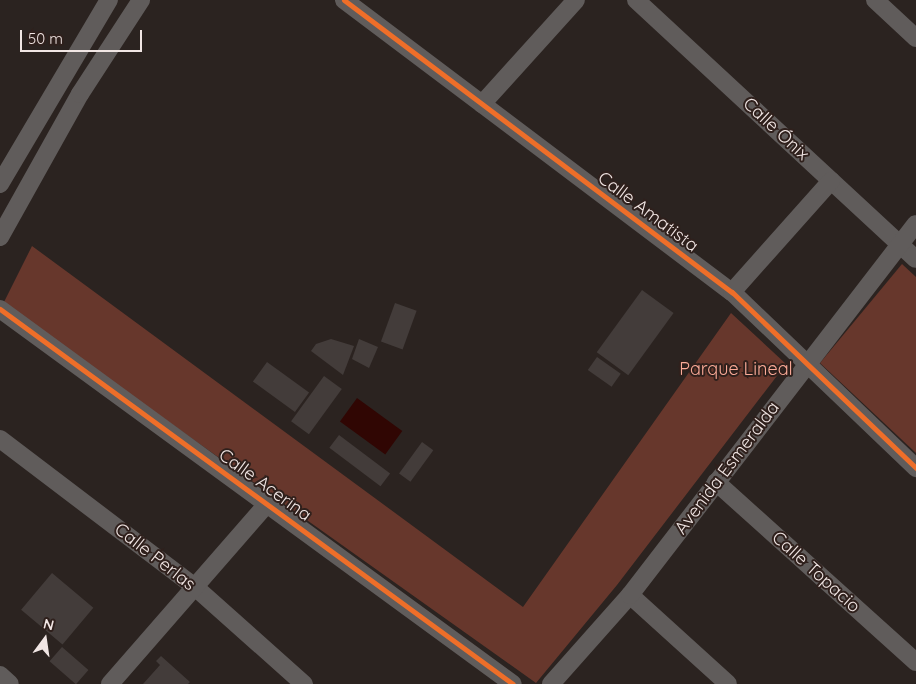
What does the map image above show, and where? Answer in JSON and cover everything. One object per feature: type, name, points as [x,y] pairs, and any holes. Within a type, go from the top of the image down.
[{"type":"street","points":[[3,174],[109,0]]},
{"type":"street","points":[[0,237],[105,56],[140,0]]},
{"type":"street","name":"Calle Amatista","points":[[344,0],[732,292],[916,468]]},
{"type":"street","points":[[482,104],[576,0]]},
{"type":"street","name":"Calle Ónix","points":[[636,0],[916,259]]},
{"type":"street","points":[[875,0],[916,38]]},
{"type":"street","points":[[83,42],[105,56]]},
{"type":"street","points":[[732,292],[831,180]]},
{"type":"street","name":"Avenida Esmeralda","points":[[551,684],[630,595],[898,243],[916,224]]},
{"type":"street","name":"Calle Acerina","points":[[0,309],[514,684]]},
{"type":"street","name":"Calle Perlas","points":[[0,439],[195,587],[304,684]]},
{"type":"street","name":"Calle Topacio","points":[[716,482],[916,662]]},
{"type":"street","points":[[110,684],[267,504]]},
{"type":"street","points":[[630,595],[728,684]]},
{"type":"street","points":[[0,675],[10,684]]},
{"type":"green space","name":"Parque Lineal","points":[[32,246],[523,607],[731,313],[786,364],[617,585],[536,683],[3,304]]},
{"type":"green space","points":[[902,264],[916,277],[916,453],[820,363]]},
{"type":"shaded area","points":[[357,398],[402,431],[385,454],[340,421]]},
{"type":"building","points":[[642,290],[674,313],[628,375],[597,352]]},
{"type":"building","points":[[395,303],[417,311],[403,349],[381,342]]},
{"type":"building","points":[[331,339],[354,346],[343,375],[311,351],[316,344]]},
{"type":"building","points":[[359,339],[378,347],[369,368],[352,359]]},
{"type":"building","points":[[597,357],[621,374],[612,387],[588,370]]},
{"type":"building","points":[[267,362],[309,393],[295,412],[253,381]]},
{"type":"building","points":[[324,376],[342,389],[309,434],[291,421]]},
{"type":"building","points":[[339,435],[390,474],[380,486],[329,448]]},
{"type":"building","points":[[422,442],[433,450],[410,482],[399,474]]},
{"type":"building","points":[[52,573],[93,608],[63,644],[21,610]]},
{"type":"building","points":[[62,647],[88,670],[76,684],[50,661]]},
{"type":"building","points":[[161,656],[190,682],[188,684],[143,684],[160,665],[156,661]]},
{"type":"cycle path","points":[[344,0],[732,292],[916,468]]},
{"type":"cycle path","points":[[0,309],[513,684]]}]
